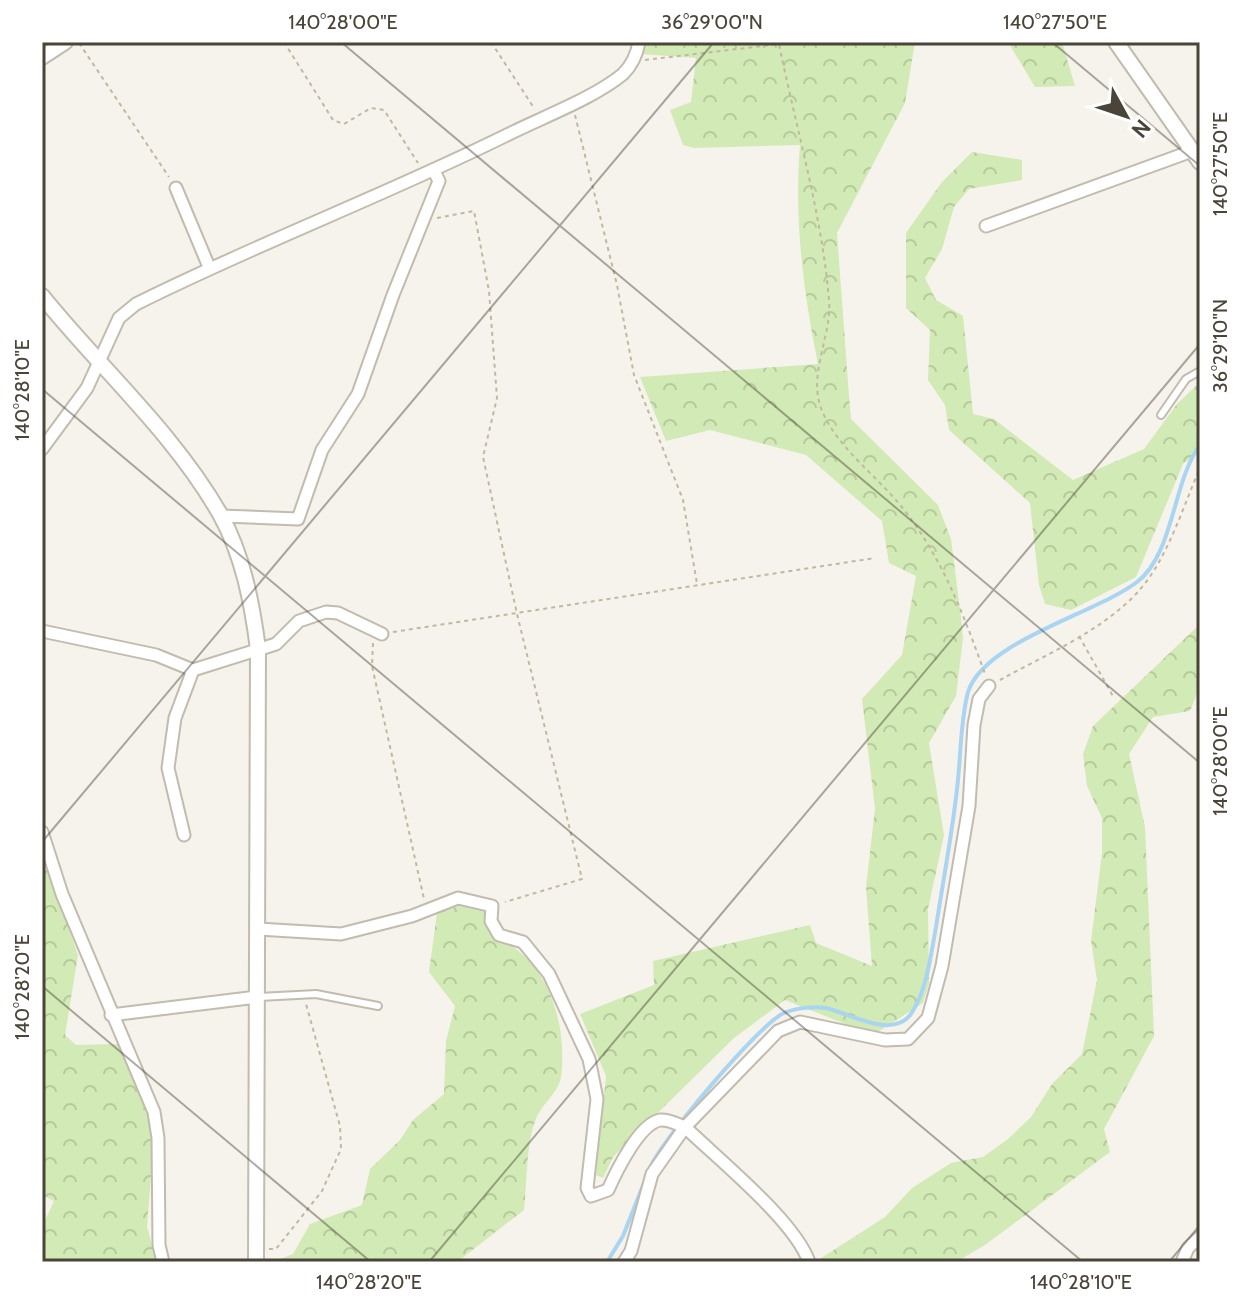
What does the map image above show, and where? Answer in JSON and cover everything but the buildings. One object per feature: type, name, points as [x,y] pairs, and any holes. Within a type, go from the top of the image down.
[{"type":"street","points":[[42,57],[65,42]]},
{"type":"street","points":[[42,449],[87,388],[119,318],[136,304],[209,267],[430,173],[571,103],[622,74],[633,62],[639,42]]},
{"type":"street","points":[[986,226],[1196,156],[1116,42]]},
{"type":"street","points":[[221,516],[298,519],[322,450],[358,394],[439,181],[430,173]]},
{"type":"street","points":[[176,188],[209,267]]},
{"type":"street","points":[[42,296],[97,363],[162,430],[221,516],[251,600],[258,649],[256,1256]]},
{"type":"street","points":[[42,631],[156,655],[193,670],[276,644],[299,621],[326,612],[338,613],[378,632]]},
{"type":"street","points":[[184,835],[168,768],[175,718],[193,670]]},
{"type":"street","points":[[624,1262],[631,1251],[652,1174],[685,1127],[778,1031],[800,1022],[885,1040],[908,1039],[928,1018],[942,966],[969,806],[974,725],[979,699],[989,686]]},
{"type":"street","points":[[42,832],[46,857],[154,1112],[158,1138],[159,1245],[163,1262]]},
{"type":"street","points":[[258,929],[341,934],[412,916],[458,898],[477,899],[492,906],[491,921],[499,935],[523,942],[549,974],[589,1059],[597,1099],[587,1188],[591,1196],[608,1190],[620,1161],[654,1122],[664,1119],[685,1127],[788,1228],[804,1248],[809,1262]]},
{"type":"street","points":[[111,1015],[257,997]]},
{"type":"street","points":[[1182,1262],[1188,1248],[1200,1237]]},
{"type":"lane","points":[[1161,415],[1186,379],[1200,371]]},
{"type":"lane","points":[[257,997],[316,994],[378,1006]]},
{"type":"path","points":[[79,42],[176,188]]},
{"type":"path","points":[[284,42],[333,120],[344,124],[371,108],[384,110],[430,173]]},
{"type":"path","points":[[491,42],[541,118]]},
{"type":"path","points":[[633,62],[779,44],[823,254],[829,304],[817,391],[821,407],[829,426],[901,506],[932,549],[953,588],[989,686],[1115,613],[1148,578],[1200,468]]},
{"type":"path","points":[[571,103],[617,285],[634,375],[683,500],[697,584]]},
{"type":"path","points":[[425,215],[436,219],[474,211],[478,225],[489,291],[497,398],[483,457],[517,614],[582,879],[492,906]]},
{"type":"path","points":[[426,908],[372,666],[378,632],[517,614],[875,558]]},
{"type":"path","points":[[1079,635],[1114,698]]},
{"type":"path","points":[[256,1256],[276,1249],[306,1215],[335,1168],[341,1149],[340,1126],[320,1046],[310,1009],[300,995]]},
{"type":"green space","points":[[644,42],[915,42],[905,103],[837,233],[849,396],[851,419],[938,505],[951,539],[963,638],[956,696],[929,743],[944,835],[928,909],[929,984],[923,1003],[873,1035],[785,1000],[734,1038],[613,1157],[603,1178],[596,1175],[606,1076],[580,1014],[654,985],[653,961],[810,925],[816,943],[872,966],[866,887],[875,809],[862,699],[902,655],[916,576],[889,563],[882,521],[806,455],[710,430],[666,441],[640,377],[818,364],[801,255],[798,200],[800,145],[694,148],[683,145],[670,110],[691,102],[696,58],[641,54]]},
{"type":"green space","points":[[1008,42],[1062,42],[1075,86],[1035,87]]},
{"type":"green space","points":[[972,152],[1022,160],[1022,180],[969,189],[954,207],[942,249],[925,278],[936,300],[963,316],[973,414],[994,419],[1073,480],[1144,449],[1177,404],[1200,382],[1200,451],[1183,464],[1136,577],[1071,610],[1045,604],[1039,585],[1030,503],[949,430],[945,405],[928,380],[930,330],[906,308],[906,233],[942,182]]},
{"type":"green space","points":[[1200,624],[1200,686],[1190,711],[1153,717],[1129,754],[1145,827],[1154,1036],[1104,1129],[1110,1152],[985,1245],[956,1262],[815,1262],[885,1217],[912,1188],[951,1163],[983,1157],[1008,1139],[1031,1117],[1052,1084],[1082,1054],[1097,980],[1091,941],[1102,853],[1102,818],[1087,786],[1083,754],[1093,726]]},
{"type":"green space","points":[[48,869],[78,955],[65,1035],[76,1045],[120,1044],[151,1112],[153,1150],[147,1227],[157,1262],[42,1262],[42,1227],[54,1201],[42,1195],[42,872]]},
{"type":"green space","points":[[459,906],[484,912],[496,938],[529,961],[551,996],[557,1015],[561,1036],[561,1077],[533,1128],[524,1210],[457,1262],[273,1262],[293,1254],[310,1224],[362,1205],[370,1169],[400,1140],[413,1120],[444,1094],[446,1041],[455,1006],[429,972],[437,913]]},
{"type":"waterway","points":[[650,1168],[672,1134],[712,1084],[754,1038],[784,1013],[805,1008],[826,1008],[882,1025],[893,1025],[911,1014],[925,983],[932,949],[953,824],[968,692],[978,674],[1018,643],[1119,594],[1149,570],[1159,554],[1184,477],[1200,445]]},
{"type":"waterway","points":[[607,1262],[623,1236],[644,1183]]}]
